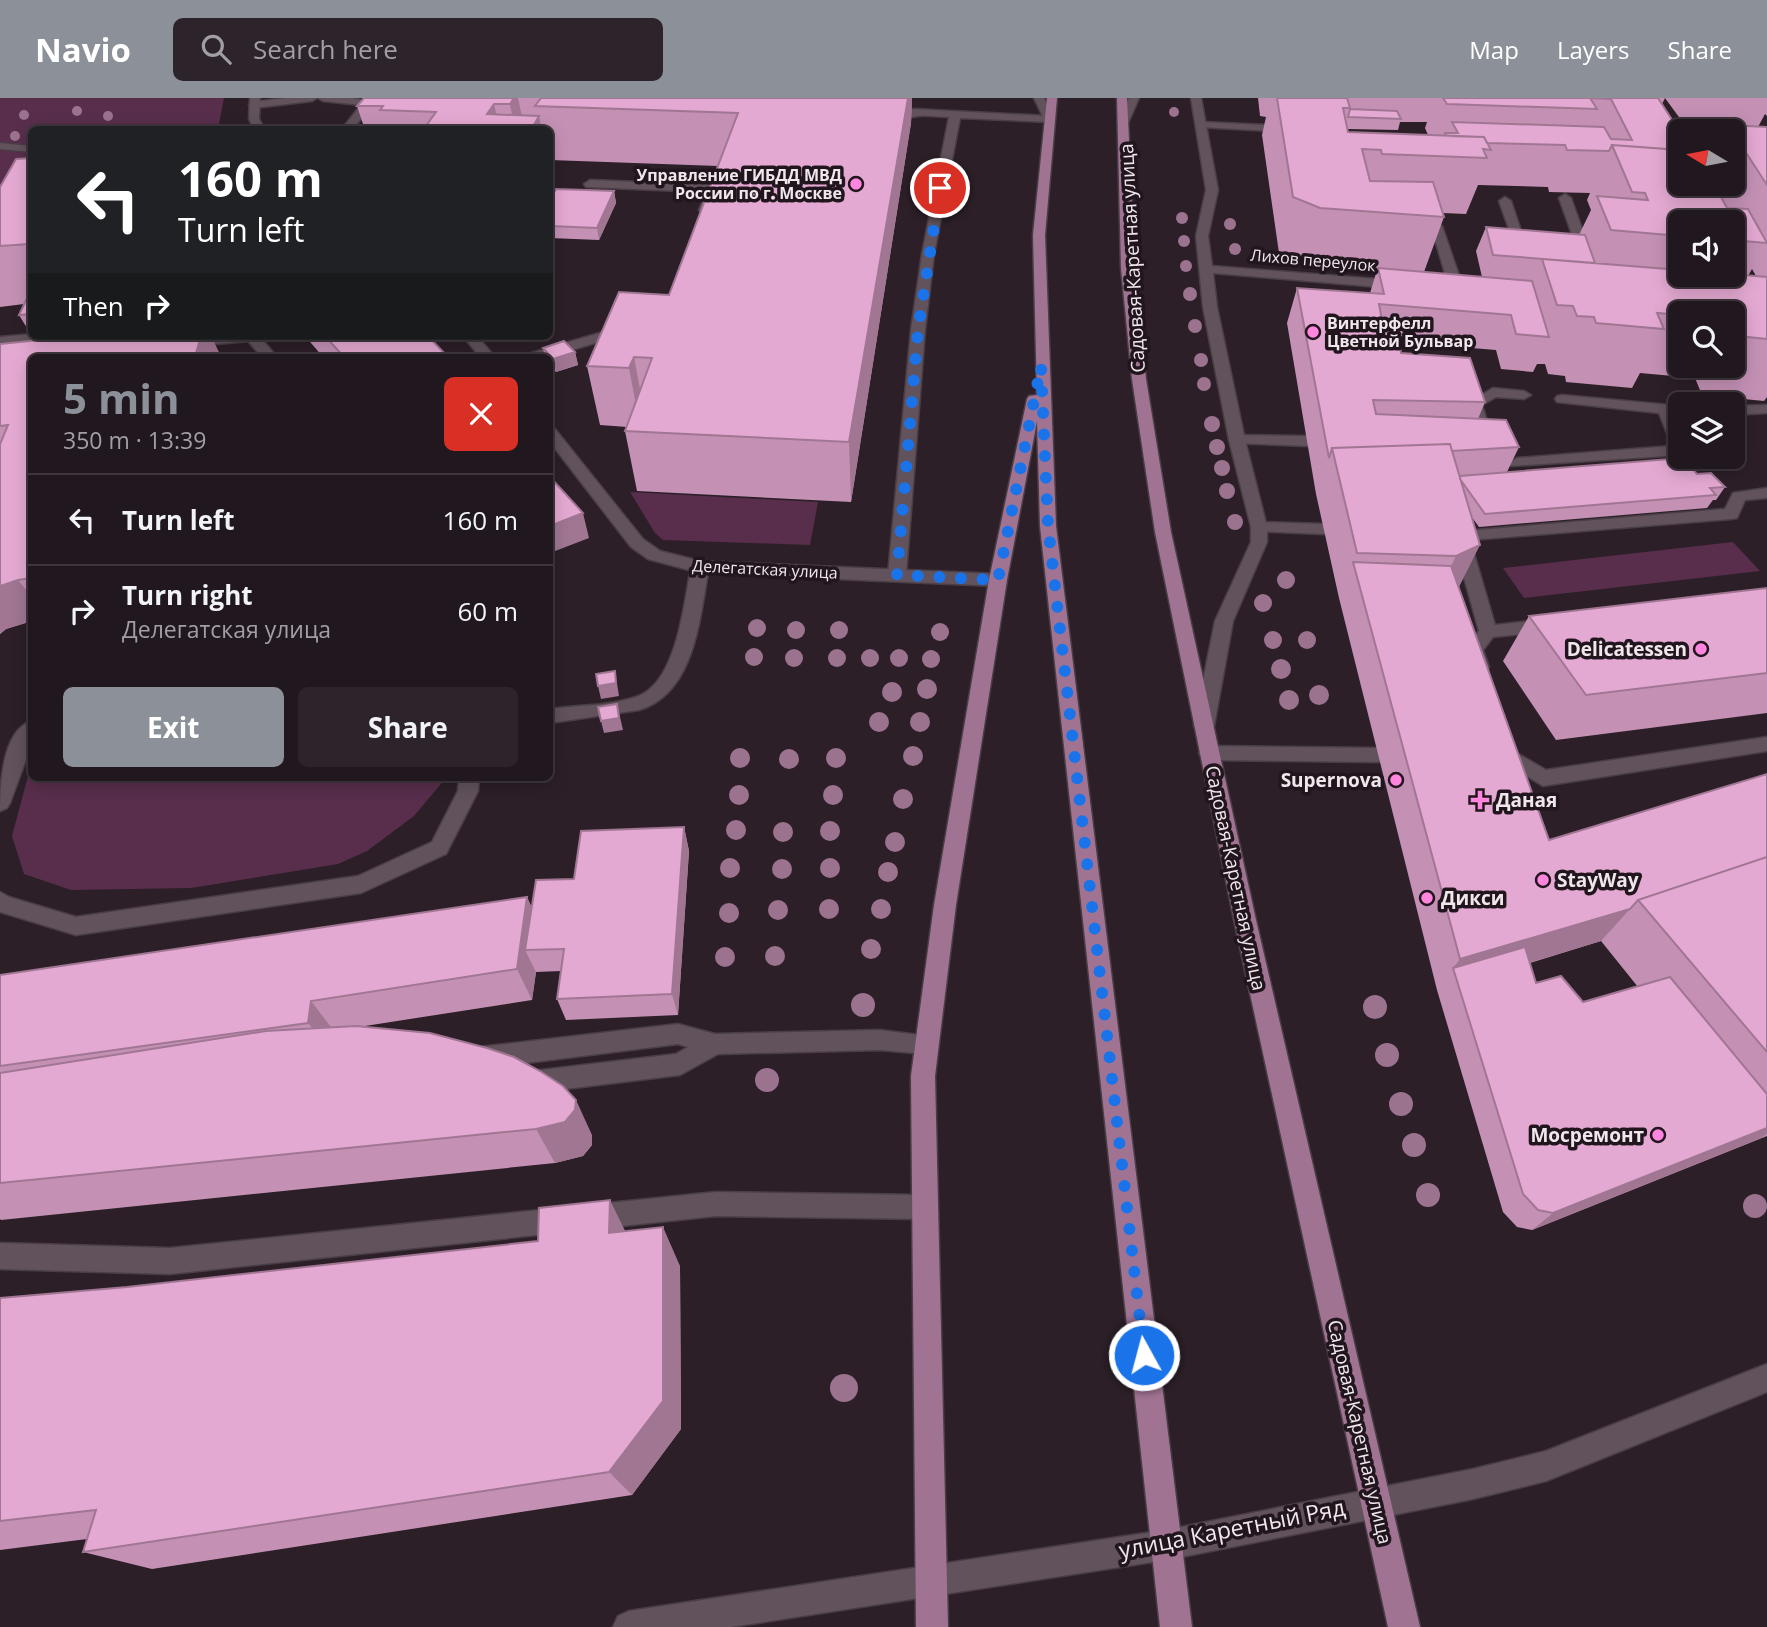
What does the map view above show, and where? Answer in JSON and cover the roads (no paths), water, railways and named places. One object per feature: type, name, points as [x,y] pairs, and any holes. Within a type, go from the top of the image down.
[{"type":"main road","points":[[1052,98],[1039,235],[1048,526],[1176,1627]]},
{"type":"main road","name":"Садовая-Каретная улица","points":[[1122,98],[1128,268],[1139,379],[1163,532],[1209,753],[1404,1627]]},
{"type":"main road","points":[[932,1627],[923,1076],[945,905],[998,580],[1041,366]]},
{"type":"street","points":[[258,126],[254,119],[255,101],[312,98]]},
{"type":"street","points":[[323,98],[373,102],[350,126]]},
{"type":"street","points":[[878,116],[905,117],[914,112],[1049,119],[1039,98]]},
{"type":"street","points":[[1124,121],[1134,98]]},
{"type":"street","points":[[1196,98],[1212,190],[1203,222],[1210,307],[1237,440],[1259,527],[1259,542],[1224,621],[1204,726]]},
{"type":"street","points":[[897,575],[925,279],[955,114]]},
{"type":"street","points":[[1202,125],[1299,130]]},
{"type":"street","points":[[0,146],[28,149]]},
{"type":"street","points":[[590,184],[713,189],[699,227]]},
{"type":"street","points":[[1565,198],[1579,248]]},
{"type":"street","points":[[1505,201],[1518,240],[1543,243]]},
{"type":"street","points":[[1397,227],[1438,229],[1457,290]]},
{"type":"street","name":"Лихов переулок","points":[[1206,269],[1416,287]]},
{"type":"street","points":[[543,354],[642,324]]},
{"type":"street","points":[[0,341],[28,339]]},
{"type":"street","points":[[171,344],[212,340]]},
{"type":"street","points":[[255,340],[267,354]]},
{"type":"street","points":[[408,345],[424,340]]},
{"type":"street","points":[[473,340],[485,354]]},
{"type":"street","points":[[1485,438],[1474,404],[1493,392],[1524,396]]},
{"type":"street","points":[[1562,399],[1668,410]]},
{"type":"street","points":[[1745,410],[1767,409]]},
{"type":"street","name":"Делегатская улица","points":[[553,436],[637,543],[654,555],[700,567],[998,580]]},
{"type":"street","points":[[1237,440],[1307,442]]},
{"type":"street","points":[[1517,463],[1668,449]]},
{"type":"street","points":[[1443,536],[1462,537],[1731,514],[1739,496],[1767,493]]},
{"type":"street","points":[[1259,527],[1324,529]]},
{"type":"street","points":[[1462,537],[1488,632]]},
{"type":"street","points":[[553,716],[645,701],[663,687],[678,667],[700,567]]},
{"type":"street","points":[[1487,685],[1474,649],[1488,632],[1568,623]]},
{"type":"street","points":[[0,803],[21,743],[28,733]]},
{"type":"street","points":[[1504,734],[1513,758]]},
{"type":"street","points":[[1486,758],[1513,758],[1542,778],[1767,744]]},
{"type":"street","points":[[1209,753],[1378,755]]},
{"type":"street","points":[[0,901],[1,904],[76,926],[362,884],[439,848],[468,791],[469,781]]},
{"type":"street","points":[[462,1060],[678,1034],[715,1044],[880,1040],[926,1044]]},
{"type":"street","points":[[508,1085],[680,1064],[715,1044]]},
{"type":"street","points":[[0,1256],[170,1261],[716,1204],[924,1207]]},
{"type":"street","name":"улица Каретный Ряд","points":[[629,1627],[1166,1545],[1376,1501],[1473,1484],[1546,1466],[1767,1378]]},
{"type":"place","name":"Управление ГИБДД МВД России по г. Москве","points":[[856,184]]},
{"type":"place","name":"Винтерфелл Цветной Бульвар","points":[[1313,332]]},
{"type":"place","name":"Delicatessen","points":[[1701,649]]},
{"type":"place","name":"Supernova","points":[[1396,780]]},
{"type":"place","name":"Даная","points":[[1480,800]]},
{"type":"place","name":"StayWay","points":[[1543,880]]},
{"type":"place","name":"Дикси","points":[[1427,898]]},
{"type":"place","name":"Мосремонт","points":[[1658,1135]]}]
